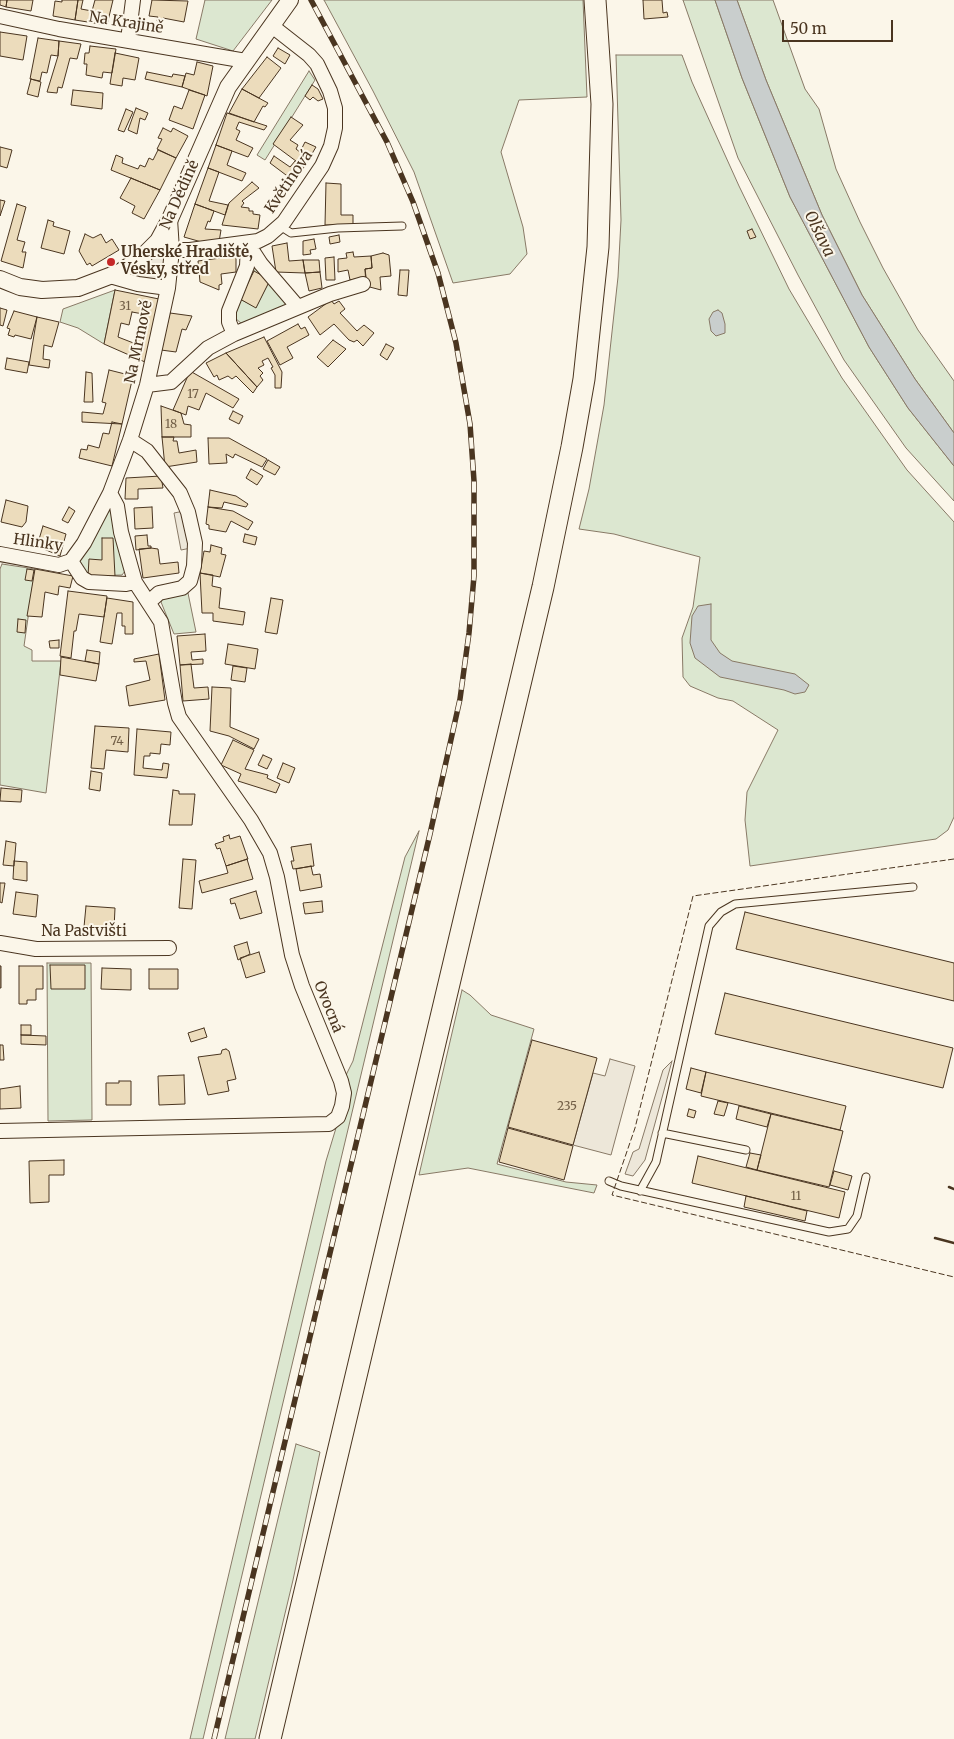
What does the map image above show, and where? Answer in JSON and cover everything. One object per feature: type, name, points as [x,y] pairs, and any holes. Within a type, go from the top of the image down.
[{"type":"main road","points":[[270,1739],[543,587],[572,447],[584,378],[598,238],[602,104],[595,0]]},
{"type":"street","points":[[128,40],[133,0]]},
{"type":"street","name":"Na Dědině","points":[[0,280],[20,287],[64,290],[78,288],[110,276],[142,258],[158,241],[170,220],[215,113],[228,87],[290,0]]},
{"type":"street","name":"Na Krajině","points":[[0,16],[59,29],[246,61]]},
{"type":"street","name":"Květinová","points":[[172,250],[248,244],[263,240],[280,226],[298,204],[322,166],[331,146],[335,128],[335,108],[317,64],[309,55],[272,26]]},
{"type":"street","points":[[170,220],[172,250]]},
{"type":"street","points":[[248,244],[261,264],[297,306]]},
{"type":"street","points":[[234,334],[229,322],[229,311],[247,266],[248,244]]},
{"type":"street","name":"Na Mrmově","points":[[71,561],[84,543],[110,492],[130,440],[147,385],[168,288],[172,250]]},
{"type":"street","points":[[110,276],[138,284],[168,288]]},
{"type":"street","points":[[147,385],[171,382],[208,348],[234,334],[297,306],[363,284]]},
{"type":"street","points":[[110,492],[117,506],[123,540],[135,582],[149,602],[159,593],[182,588],[190,581],[194,566],[195,543],[183,498],[147,451],[130,440]]},
{"type":"street","name":"Hlinky","points":[[0,554],[58,565],[71,561]]},
{"type":"street","points":[[71,561],[82,578],[89,582],[126,584],[135,582]]},
{"type":"street","name":"Ovocná","points":[[0,1131],[329,1124],[338,1117],[342,1106],[344,1093],[342,1081],[302,986],[292,955],[277,877],[270,853],[252,820],[180,717],[175,703],[163,629],[157,613],[149,602]]},
{"type":"street","name":"Na Pastvišti","points":[[0,943],[36,949],[169,948]]},
{"type":"lane","points":[[280,226],[291,233],[338,228],[402,226]]},
{"type":"lane","points":[[640,1191],[656,1162],[709,926],[721,912],[735,904],[913,888]]},
{"type":"lane","points":[[662,1133],[746,1150]]},
{"type":"lane","points":[[609,1180],[640,1191],[829,1232],[848,1229],[857,1216],[866,1177]]},
{"type":"green space","points":[[205,0],[272,0],[233,51],[196,39]]},
{"type":"green space","points":[[324,0],[583,0],[587,97],[519,100],[501,152],[523,227],[527,254],[510,274],[453,283],[414,172]]},
{"type":"green space","points":[[683,0],[715,0],[742,78],[790,197],[869,347],[908,408],[954,466],[954,501],[906,448],[844,360],[798,275],[738,158]]},
{"type":"green space","points":[[737,0],[773,0],[805,89],[819,109],[836,169],[860,222],[883,268],[918,330],[954,381],[954,433],[915,379],[862,295],[822,215],[766,80]]},
{"type":"green space","points":[[616,55],[682,55],[692,82],[739,186],[789,289],[842,378],[907,470],[954,522],[954,817],[948,830],[936,839],[750,866],[745,820],[747,792],[778,730],[733,701],[718,698],[690,686],[683,677],[682,638],[693,607],[700,557],[614,534],[579,529],[589,489],[604,405],[618,277],[621,220]]},
{"type":"green space","points":[[309,71],[315,80],[265,160],[257,155]]},
{"type":"green space","points":[[255,266],[266,278],[254,272],[240,299],[256,307],[270,280],[286,303],[284,308],[242,324],[235,318],[234,309],[252,268]]},
{"type":"green space","points":[[115,290],[104,344],[78,328],[60,322],[63,309]]},
{"type":"green space","points":[[110,507],[125,571],[122,575],[88,576],[81,569],[79,560]]},
{"type":"green space","points":[[2,564],[35,569],[24,646],[32,650],[32,661],[61,661],[46,793],[0,785],[0,569]]},
{"type":"green space","points":[[188,593],[196,632],[174,634],[161,602],[163,599],[173,595]]},
{"type":"green space","points":[[419,831],[203,1739],[190,1739],[326,1161],[349,1085],[345,1077],[353,1061],[405,857]]},
{"type":"green space","points":[[47,963],[91,963],[92,1120],[48,1121]]},
{"type":"green space","points":[[462,990],[491,1015],[534,1029],[497,1164],[566,1182],[597,1185],[594,1193],[468,1168],[419,1175]]},
{"type":"green space","points":[[296,1444],[320,1452],[293,1580],[255,1739],[225,1739]]},
{"type":"shaded area","points":[[170,219],[168,288],[110,276]]},
{"type":"shaded area","points":[[184,511],[191,548],[181,550],[174,513]]},
{"type":"shaded area","points":[[610,1059],[635,1066],[611,1155],[573,1145],[593,1073],[605,1076]]},
{"type":"shaded area","points":[[672,1061],[645,1160],[633,1176],[625,1174],[633,1152],[639,1149],[663,1070]]},
{"type":"water","name":"Olšava","points":[[715,0],[737,0],[766,80],[822,215],[862,295],[915,379],[954,433],[954,466],[908,408],[869,347],[790,197],[742,78]]},
{"type":"water","points":[[718,310],[722,313],[725,333],[716,336],[711,331],[709,319],[713,312]]},
{"type":"water","points":[[711,604],[711,640],[720,653],[732,661],[795,674],[809,685],[805,692],[795,694],[720,677],[695,658],[690,643],[692,616],[698,606]]},
{"type":"building","points":[[0,0],[7,0],[6,7],[0,5]]},
{"type":"building","points":[[7,0],[33,0],[31,11],[6,7]]},
{"type":"building","points":[[62,0],[78,0],[75,20],[53,16],[55,1],[62,2]]},
{"type":"building","points":[[78,0],[83,0],[81,9],[92,11],[95,0],[113,0],[107,25],[75,20]]},
{"type":"building","points":[[152,0],[188,1],[184,22],[163,18],[163,22],[157,21],[158,17],[149,16]]},
{"type":"building","points":[[643,0],[662,0],[663,13],[667,12],[668,17],[644,19]]},
{"type":"building","points":[[0,32],[27,36],[23,60],[0,56]]},
{"type":"building","points":[[38,38],[59,41],[58,56],[51,55],[47,73],[42,72],[40,81],[30,79]]},
{"type":"building","points":[[59,41],[81,44],[77,59],[70,58],[62,88],[58,87],[57,93],[47,92],[58,56]]},
{"type":"building","points":[[90,46],[116,49],[112,73],[103,72],[102,78],[86,75],[85,53],[89,53]]},
{"type":"building","points":[[278,48],[290,55],[285,64],[273,56]]},
{"type":"building","points":[[115,53],[139,58],[135,80],[123,78],[122,86],[110,84]]},
{"type":"building","points":[[267,57],[281,68],[259,98],[242,89]]},
{"type":"building","points":[[197,62],[213,66],[207,96],[182,87],[186,73],[194,75]]},
{"type":"building","points":[[147,72],[172,77],[173,74],[185,76],[182,87],[145,79]]},
{"type":"building","points":[[31,79],[41,82],[38,97],[27,94]]},
{"type":"building","points":[[312,85],[318,89],[323,99],[318,101],[313,97],[310,100],[305,96]]},
{"type":"building","points":[[242,89],[268,103],[265,107],[263,106],[254,122],[229,113]]},
{"type":"building","points":[[73,90],[103,93],[102,109],[71,105]]},
{"type":"building","points":[[189,90],[205,95],[193,129],[169,120],[174,106],[182,109]]},
{"type":"building","points":[[136,108],[148,113],[145,120],[140,118],[137,134],[128,130]]},
{"type":"building","points":[[126,109],[133,112],[124,132],[118,130]]},
{"type":"building","points":[[227,113],[267,126],[264,130],[239,122],[236,129],[240,131],[236,140],[253,148],[248,157],[216,145]]},
{"type":"building","points":[[291,117],[303,125],[290,140],[298,145],[296,149],[300,152],[305,142],[316,147],[304,167],[273,144]]},
{"type":"building","points":[[163,128],[171,132],[173,128],[188,136],[176,158],[157,149],[162,139],[158,138]]},
{"type":"building","points":[[216,145],[232,151],[227,165],[246,173],[242,181],[208,168]]},
{"type":"building","points":[[0,147],[12,150],[7,168],[0,166]]},
{"type":"building","points":[[158,150],[176,158],[160,190],[111,170],[116,155],[123,158],[122,163],[138,169],[140,165],[145,167],[149,158],[153,160]]},
{"type":"building","points":[[274,156],[290,167],[295,161],[304,167],[294,181],[270,163]]},
{"type":"building","points":[[208,168],[219,172],[209,201],[228,205],[225,215],[195,204]]},
{"type":"building","points":[[131,178],[160,190],[144,219],[132,213],[135,206],[120,198]]},
{"type":"building","points":[[252,182],[259,188],[242,201],[244,203],[241,207],[249,208],[249,211],[253,211],[253,214],[260,215],[258,229],[222,225],[229,203]]},
{"type":"building","points":[[326,183],[341,184],[341,215],[353,215],[353,225],[325,225]]},
{"type":"building","points":[[0,200],[5,201],[0,216]]},
{"type":"building","points":[[17,204],[26,207],[17,240],[25,242],[22,252],[26,252],[23,268],[1,261]]},
{"type":"building","points":[[195,204],[214,211],[205,229],[221,230],[219,242],[205,243],[184,237]]},
{"type":"building","points":[[48,220],[54,222],[53,226],[70,231],[64,254],[41,248]]},
{"type":"building","points":[[752,229],[756,237],[750,239],[747,231]]},
{"type":"building","points":[[85,234],[93,238],[101,234],[106,243],[112,239],[119,250],[92,266],[90,263],[87,265],[79,251]]},
{"type":"building","points":[[339,235],[340,242],[330,244],[329,237]]},
{"type":"building","points":[[314,239],[316,249],[310,250],[311,254],[303,255],[303,241]]},
{"type":"building","points":[[287,243],[289,261],[303,260],[305,273],[276,272],[272,246]]},
{"type":"building","points":[[353,252],[354,257],[371,256],[372,268],[365,269],[366,277],[350,280],[348,270],[338,272],[338,259],[347,258],[346,253]]},
{"type":"building","points":[[383,253],[389,255],[391,276],[380,277],[381,290],[366,286],[365,269],[372,268],[371,256]]},
{"type":"building","points":[[236,256],[236,272],[221,274],[222,284],[219,285],[219,290],[200,282],[198,261]]},
{"type":"building","points":[[334,257],[335,280],[326,280],[325,258]]},
{"type":"building","points":[[303,260],[319,260],[320,272],[305,273]]},
{"type":"building","points":[[400,270],[409,270],[407,296],[398,295]]},
{"type":"building","points":[[254,271],[270,280],[256,308],[240,299]]},
{"type":"building","points":[[320,272],[322,288],[309,291],[305,273]]},
{"type":"building","points":[[115,290],[159,299],[145,362],[104,344]],"holes":[[[132,312],[143,314],[136,344],[118,337],[121,323],[129,325]]]},
{"type":"building","points":[[331,300],[334,304],[339,301],[345,309],[340,313],[357,331],[364,325],[374,333],[363,346],[357,340],[354,342],[349,340],[334,324],[320,335],[308,317]]},
{"type":"building","points":[[0,308],[7,310],[3,326],[0,325]]},
{"type":"building","points":[[14,311],[37,317],[31,339],[8,335],[10,329],[7,328]]},
{"type":"building","points":[[170,313],[192,316],[186,330],[182,329],[176,352],[161,350]]},
{"type":"building","points":[[37,317],[59,322],[52,347],[44,345],[43,359],[50,360],[49,368],[29,365]]},
{"type":"building","points":[[298,324],[301,329],[305,327],[309,335],[287,347],[293,358],[280,365],[267,341]]},
{"type":"building","points":[[264,337],[282,372],[281,388],[275,388],[275,375],[268,358],[262,361],[264,365],[258,368],[263,373],[260,376],[263,380],[257,387],[226,353]]},
{"type":"building","points":[[333,340],[346,349],[328,367],[317,357]]},
{"type":"building","points":[[386,344],[394,348],[387,360],[380,355]]},
{"type":"building","points":[[226,353],[257,387],[253,393],[236,376],[232,379],[228,376],[219,380],[217,375],[214,377],[206,363]]},
{"type":"building","points":[[7,358],[29,362],[27,373],[5,369]]},
{"type":"building","points":[[109,370],[133,376],[122,424],[82,422],[82,412],[103,414],[106,403],[102,402]]},
{"type":"building","points":[[190,371],[239,399],[233,408],[206,393],[199,410],[188,406],[186,415],[173,410]]},
{"type":"building","points":[[86,372],[92,373],[93,402],[84,402]]},
{"type":"building","points":[[161,406],[181,413],[184,424],[191,425],[191,437],[162,437]]},
{"type":"building","points":[[233,411],[243,416],[239,424],[229,419]]},
{"type":"building","points":[[112,422],[122,424],[112,466],[79,458],[81,449],[87,450],[88,445],[99,448],[103,433],[109,434]]},
{"type":"building","points":[[162,437],[174,437],[173,441],[177,441],[179,453],[196,450],[197,462],[165,467]]},
{"type":"building","points":[[208,438],[229,438],[267,459],[262,467],[235,454],[233,458],[226,454],[227,463],[209,464]]},
{"type":"building","points":[[268,460],[280,467],[275,475],[263,469]]},
{"type":"building","points":[[251,469],[263,476],[257,485],[246,478]]},
{"type":"building","points":[[161,476],[163,488],[138,489],[138,499],[125,499],[126,478]]},
{"type":"building","points":[[210,490],[236,496],[248,504],[246,507],[224,502],[222,508],[208,507]]},
{"type":"building","points":[[6,500],[28,506],[26,522],[22,527],[1,522]]},
{"type":"building","points":[[69,507],[75,511],[68,523],[62,520]]},
{"type":"building","points":[[152,507],[153,528],[135,529],[134,508]]},
{"type":"building","points":[[208,507],[233,511],[253,522],[248,530],[231,521],[226,532],[209,529],[209,525],[206,524]]},
{"type":"building","points":[[43,526],[66,534],[60,556],[37,546]]},
{"type":"building","points":[[245,534],[257,537],[255,545],[243,542]]},
{"type":"building","points":[[147,535],[148,546],[151,546],[151,548],[136,550],[135,536]]},
{"type":"building","points":[[102,538],[113,538],[115,576],[88,576],[89,559],[102,560]]},
{"type":"building","points":[[211,545],[222,548],[221,554],[226,555],[220,577],[200,573],[204,551],[210,552]]},
{"type":"building","points":[[139,549],[158,549],[160,564],[178,562],[179,573],[143,578]]},
{"type":"building","points":[[27,569],[34,570],[32,581],[25,580]]},
{"type":"building","points":[[35,569],[73,576],[70,588],[59,586],[58,595],[45,592],[42,617],[27,616]]},
{"type":"building","points":[[200,573],[213,575],[212,586],[221,588],[219,608],[245,612],[243,625],[213,621],[213,613],[202,613]]},
{"type":"building","points":[[68,591],[107,596],[104,617],[79,614],[76,631],[74,631],[71,658],[60,656]]},
{"type":"building","points":[[107,598],[133,602],[133,634],[125,634],[125,626],[122,626],[122,613],[117,613],[112,644],[100,642]]},
{"type":"building","points":[[271,598],[283,600],[277,634],[265,632]]},
{"type":"building","points":[[18,619],[26,620],[25,633],[17,632]]},
{"type":"building","points":[[205,634],[206,651],[191,652],[192,660],[203,659],[203,664],[180,665],[177,636]]},
{"type":"building","points":[[59,640],[59,648],[50,648],[49,641]]},
{"type":"building","points":[[228,644],[258,649],[255,669],[225,664]]},
{"type":"building","points":[[87,650],[100,652],[99,664],[85,661]]},
{"type":"building","points":[[159,654],[165,700],[129,706],[126,686],[150,680],[146,661],[134,662],[134,659]]},
{"type":"building","points":[[61,657],[99,664],[96,681],[60,675]]},
{"type":"building","points":[[191,664],[194,688],[208,687],[209,699],[183,701],[180,665]]},
{"type":"building","points":[[233,666],[247,668],[245,682],[231,680]]},
{"type":"building","points":[[212,687],[231,688],[230,727],[259,739],[254,749],[229,736],[210,731]]},
{"type":"building","points":[[95,726],[129,728],[128,752],[106,750],[104,769],[91,768]]},
{"type":"building","points":[[137,729],[171,732],[170,745],[161,744],[160,754],[150,753],[150,756],[144,756],[143,768],[162,770],[163,763],[169,764],[167,778],[134,775]]},
{"type":"building","points":[[233,740],[254,750],[245,769],[268,775],[267,778],[280,784],[276,793],[238,781],[241,774],[221,765]]},
{"type":"building","points":[[263,755],[272,759],[267,769],[258,765]]},
{"type":"building","points":[[283,763],[295,768],[289,783],[277,778]]},
{"type":"building","points":[[91,771],[102,773],[100,791],[89,789]]},
{"type":"building","points":[[1,788],[22,790],[21,802],[0,801]]},
{"type":"building","points":[[173,790],[179,791],[179,794],[195,794],[192,825],[169,825]]},
{"type":"building","points":[[229,835],[230,839],[240,836],[248,859],[226,866],[220,848],[217,849],[215,844],[224,841],[223,837]]},
{"type":"building","points":[[6,841],[16,843],[14,866],[3,865]]},
{"type":"building","points":[[311,844],[314,866],[293,869],[291,861],[294,861],[291,847]]},
{"type":"building","points":[[183,859],[196,860],[192,909],[179,908]]},
{"type":"building","points":[[247,859],[253,879],[202,893],[199,881],[228,873],[226,866]]},
{"type":"building","points":[[14,861],[27,862],[27,881],[13,879]]},
{"type":"building","points":[[311,866],[313,875],[320,874],[322,887],[300,891],[296,869]]},
{"type":"building","points":[[0,883],[5,883],[2,903],[0,902]]},
{"type":"building","points":[[256,891],[262,913],[240,919],[235,903],[231,904],[230,899]]},
{"type":"building","points":[[16,892],[38,895],[36,917],[13,914]]},
{"type":"building","points":[[322,901],[323,912],[305,914],[303,903]]},
{"type":"building","points":[[86,906],[115,908],[114,929],[84,927]]},
{"type":"building","points":[[745,912],[954,963],[954,1001],[736,949]]},
{"type":"building","points":[[247,942],[250,954],[238,960],[234,946]]},
{"type":"building","points":[[259,952],[265,972],[246,978],[240,958]]},
{"type":"building","points":[[50,965],[85,965],[85,989],[51,989]]},
{"type":"building","points":[[1,966],[1,988],[0,988]]},
{"type":"building","points":[[19,966],[43,966],[43,989],[36,989],[36,1000],[27,1000],[27,1004],[19,1004]]},
{"type":"building","points":[[102,968],[131,969],[131,990],[101,989]]},
{"type":"building","points":[[149,969],[178,969],[178,989],[149,989]]},
{"type":"building","points":[[725,993],[953,1048],[943,1088],[715,1034]]},
{"type":"building","points":[[21,1025],[31,1025],[31,1035],[21,1035]]},
{"type":"building","points":[[204,1028],[207,1037],[191,1042],[188,1033]]},
{"type":"building","points":[[21,1035],[46,1036],[46,1045],[21,1044]]},
{"type":"building","points":[[532,1040],[597,1058],[573,1145],[508,1127]]},
{"type":"building","points":[[0,1045],[3,1045],[4,1060],[0,1060]]},
{"type":"building","points":[[226,1049],[229,1051],[236,1079],[227,1081],[229,1091],[208,1095],[198,1057],[221,1054],[222,1050]]},
{"type":"building","points":[[691,1068],[706,1072],[701,1093],[686,1089]]},
{"type":"building","points":[[706,1072],[846,1106],[840,1130],[701,1096]]},
{"type":"building","points":[[184,1075],[185,1104],[159,1105],[158,1076]]},
{"type":"building","points":[[119,1081],[131,1081],[131,1105],[106,1105],[106,1083],[119,1083]]},
{"type":"building","points":[[20,1086],[21,1108],[0,1109],[0,1089]]},
{"type":"building","points":[[718,1101],[728,1103],[724,1116],[714,1114]]},
{"type":"building","points":[[739,1106],[771,1114],[767,1127],[736,1119]]},
{"type":"building","points":[[689,1109],[696,1111],[694,1118],[687,1116]]},
{"type":"building","points":[[771,1114],[843,1131],[829,1187],[757,1170]]},
{"type":"building","points":[[508,1128],[573,1146],[564,1180],[499,1162]]},
{"type":"building","points":[[750,1153],[761,1155],[757,1170],[746,1167]]},
{"type":"building","points":[[698,1156],[845,1192],[839,1218],[692,1183]]},
{"type":"building","points":[[64,1160],[64,1175],[49,1175],[49,1202],[30,1203],[29,1161]]},
{"type":"building","points":[[834,1171],[852,1176],[848,1190],[830,1185]]},
{"type":"building","points":[[746,1196],[807,1211],[805,1221],[744,1207]]},
{"type":"railway","points":[[214,1739],[430,834],[460,699],[474,576],[474,481],[470,424],[456,343],[438,273],[413,202],[387,142],[311,0]]},
{"type":"fence","points":[[954,859],[693,896],[635,1128],[612,1195],[954,1277]]},
{"type":"wall","points":[[949,1187],[954,1189]]},
{"type":"wall","points":[[935,1238],[954,1243]]},
{"type":"place","name":"Uherské Hradiště, Vésky, střed","points":[[111,262]]}]
